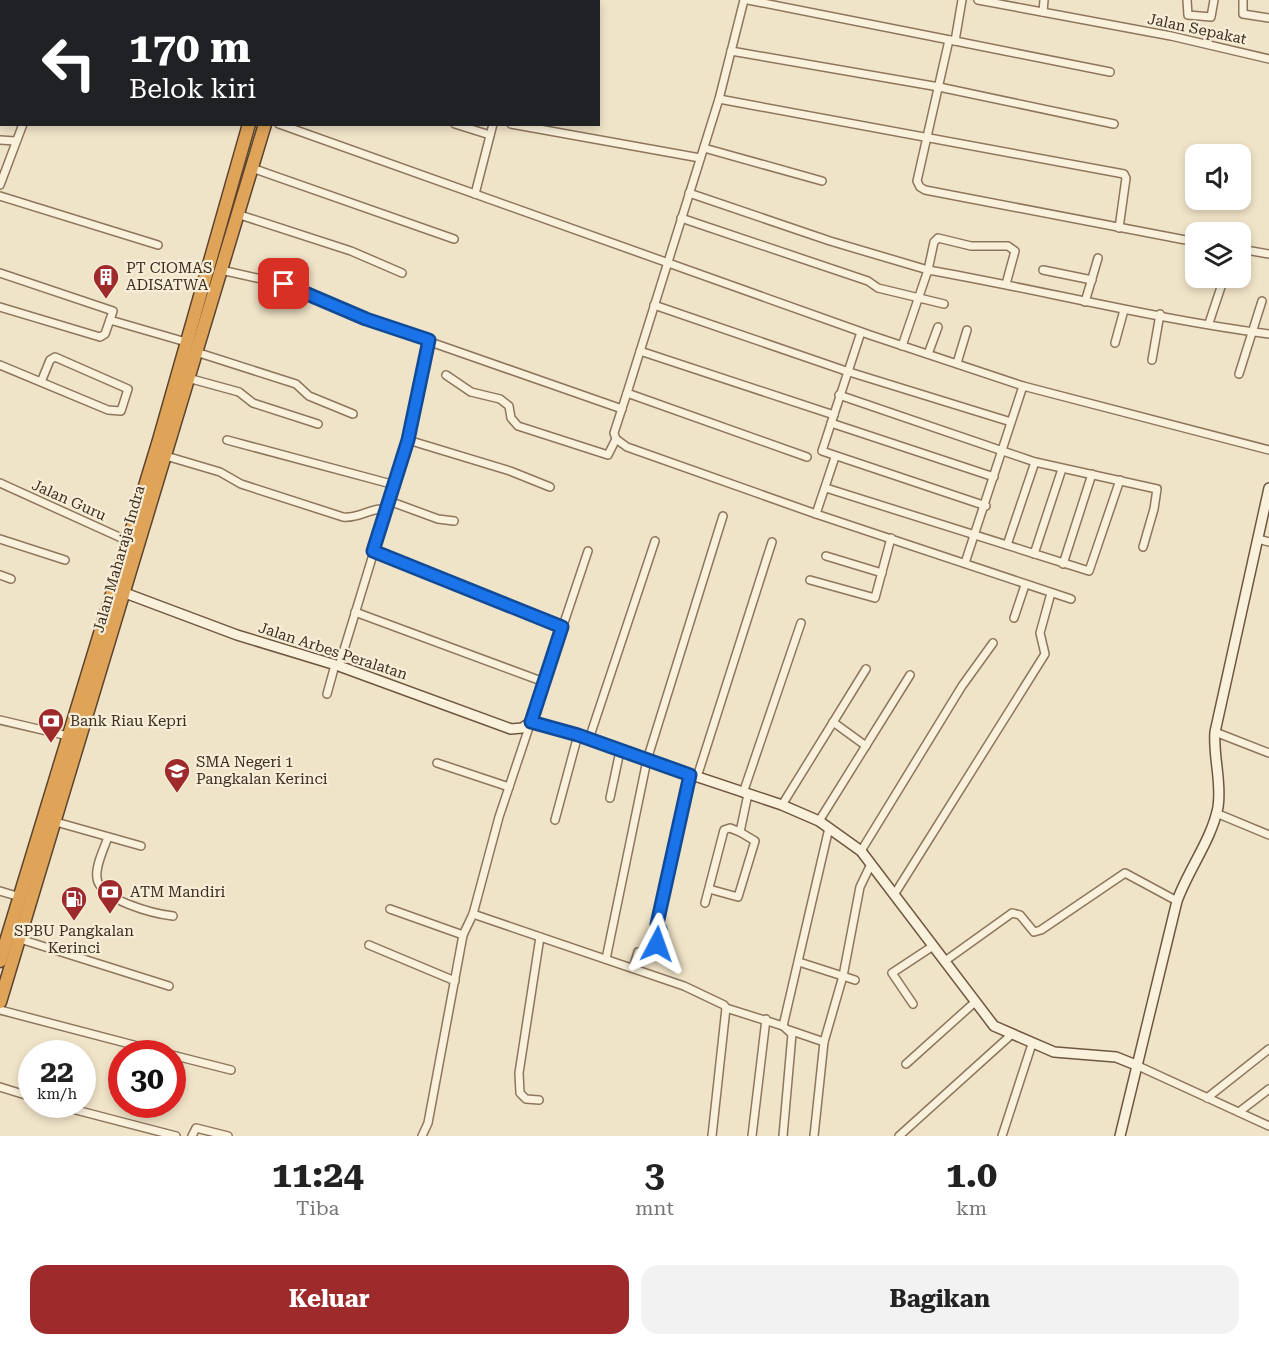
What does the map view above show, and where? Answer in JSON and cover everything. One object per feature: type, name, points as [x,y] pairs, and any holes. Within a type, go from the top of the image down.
[{"type":"highway","name":"Jalan Maharaja Indra","points":[[1,995],[125,593],[139,525],[186,342],[248,126]]},
{"type":"highway","name":"Jalan Maharaja Indra","points":[[0,961],[5,928],[20,897],[128,541],[139,525],[166,456],[264,126]]},
{"type":"street","points":[[1071,599],[816,514],[627,447],[616,439],[614,434],[719,99],[746,0],[1110,72]]},
{"type":"street","points":[[962,0],[917,181],[922,189],[1185,240]]},
{"type":"street","name":"Jalan Sepakat","points":[[978,0],[1171,36],[1269,59]]},
{"type":"street","points":[[1043,12],[1044,0]]},
{"type":"street","points":[[1187,0],[1188,15],[1211,17],[1214,0]]},
{"type":"street","points":[[1243,0],[1243,14],[1269,18]]},
{"type":"street","points":[[731,51],[939,87],[1114,124]]},
{"type":"street","points":[[719,99],[1124,174],[1126,178],[1119,228]]},
{"type":"street","points":[[0,184],[22,126]]},
{"type":"street","points":[[285,126],[861,332],[1023,386],[1269,450]]},
{"type":"street","points":[[461,126],[490,135]]},
{"type":"street","points":[[475,194],[492,126]]},
{"type":"street","points":[[522,126],[700,158]]},
{"type":"street","points":[[0,140],[15,141]]},
{"type":"street","points":[[704,148],[822,181]]},
{"type":"street","points":[[252,168],[454,239]]},
{"type":"street","points":[[689,193],[830,241],[928,270],[1006,284],[1125,310],[1160,314],[1269,334]]},
{"type":"street","points":[[0,196],[158,245]]},
{"type":"street","points":[[237,214],[351,251],[402,273]]},
{"type":"street","points":[[681,218],[868,281],[878,288],[944,304]]},
{"type":"street","points":[[902,346],[928,270],[934,242],[938,238],[971,246],[1008,246],[1015,251],[1006,284]]},
{"type":"street","points":[[1251,251],[1269,254]]},
{"type":"street","points":[[1085,302],[1098,258]]},
{"type":"street","points":[[221,270],[284,284],[366,319],[622,409]]},
{"type":"street","points":[[1043,270],[1092,280]]},
{"type":"street","points":[[0,273],[111,309],[105,334],[100,338],[0,307]]},
{"type":"street","points":[[1209,323],[1221,288]]},
{"type":"street","points":[[1239,374],[1262,301]]},
{"type":"street","points":[[654,305],[846,371],[1011,422]]},
{"type":"street","points":[[1114,343],[1125,310]]},
{"type":"street","points":[[1152,360],[1160,314]]},
{"type":"street","points":[[110,320],[186,342]]},
{"type":"street","points":[[928,354],[938,327]]},
{"type":"street","points":[[957,363],[967,330]]},
{"type":"street","points":[[861,332],[846,371],[822,450],[835,457],[986,506]]},
{"type":"street","points":[[327,694],[408,440],[429,340]]},
{"type":"street","points":[[640,351],[834,415]]},
{"type":"street","points":[[196,352],[296,384],[309,396],[353,414]]},
{"type":"street","points":[[0,365],[41,382],[114,412],[121,411],[128,389],[55,357],[50,360],[41,382]]},
{"type":"street","points":[[446,375],[471,392],[500,399],[509,406],[511,418],[518,426],[605,455],[616,439]]},
{"type":"street","points":[[188,378],[239,392],[253,403],[318,424]]},
{"type":"street","points":[[965,563],[986,506],[1023,386]]},
{"type":"street","points":[[627,393],[807,457]]},
{"type":"street","points":[[839,395],[1035,462],[1157,489],[1143,547]]},
{"type":"street","points":[[831,423],[994,477]]},
{"type":"street","points":[[227,440],[395,485]]},
{"type":"street","points":[[408,440],[488,464],[550,487]]},
{"type":"street","points":[[166,456],[220,471],[241,484],[343,517],[355,517],[388,505],[438,519],[454,521]]},
{"type":"street","points":[[816,514],[835,457]]},
{"type":"street","points":[[1007,545],[1035,462]]},
{"type":"street","points":[[1034,554],[1062,469]]},
{"type":"street","points":[[1063,564],[1092,474]]},
{"type":"street","points":[[826,488],[1063,564],[1091,570],[1120,480]]},
{"type":"street","name":"Jalan Guru","points":[[0,483],[128,541]]},
{"type":"street","points":[[1120,1136],[1177,901],[1216,813],[1218,782],[1214,747],[1215,732],[1269,488]]},
{"type":"street","points":[[606,958],[647,760],[723,516]]},
{"type":"street","points":[[810,580],[873,598],[876,596],[891,538]]},
{"type":"street","points":[[0,539],[65,560]]},
{"type":"street","points":[[1258,539],[1269,542]]},
{"type":"street","points":[[589,739],[655,541]]},
{"type":"street","points":[[633,968],[638,952],[647,951],[657,944],[660,929],[657,924],[693,776],[772,542]]},
{"type":"street","points":[[373,551],[562,627]]},
{"type":"street","points":[[422,1136],[428,1122],[464,935],[473,914],[509,788],[588,551]]},
{"type":"street","points":[[826,556],[882,573]]},
{"type":"street","points":[[0,574],[11,579]]},
{"type":"street","points":[[1014,618],[1025,585]]},
{"type":"street","name":"Jalan Arbes Peralatan","points":[[125,593],[237,635],[337,665],[511,729],[522,728],[531,722]]},
{"type":"street","points":[[894,895],[1045,654],[1040,633],[1051,593]]},
{"type":"street","points":[[355,612],[544,682]]},
{"type":"street","points":[[740,832],[746,794],[801,623]]},
{"type":"street","points":[[861,851],[963,686],[993,643]]},
{"type":"street","points":[[782,805],[866,669]]},
{"type":"street","points":[[819,821],[910,675]]},
{"type":"street","points":[[0,720],[68,736]]},
{"type":"street","points":[[531,722],[578,735],[782,805],[819,821],[861,851],[872,864],[988,1021],[1011,1035],[1054,1052],[1116,1058],[1136,1065],[1269,1126]]},
{"type":"street","points":[[833,722],[866,746]]},
{"type":"street","points":[[1215,732],[1269,753]]},
{"type":"street","points":[[555,820],[578,735]]},
{"type":"street","points":[[610,798],[620,751]]},
{"type":"street","points":[[437,764],[509,788]]},
{"type":"street","points":[[1216,813],[1269,836]]},
{"type":"street","points":[[56,822],[141,846]]},
{"type":"street","points":[[705,903],[724,830],[730,828],[755,841],[738,897],[709,889]]},
{"type":"street","points":[[783,1136],[793,1039],[786,1028],[829,828]]},
{"type":"street","points":[[108,837],[96,876],[101,886],[127,903],[147,911],[173,916]]},
{"type":"street","points":[[814,1136],[824,1042],[843,976],[860,887],[872,864]]},
{"type":"street","points":[[945,961],[1012,913],[1020,915],[1034,932],[1041,930],[1125,873],[1177,901]]},
{"type":"street","points":[[0,891],[20,897]]},
{"type":"street","points":[[390,909],[464,935]]},
{"type":"street","points":[[473,914],[684,986],[726,1008],[766,1019],[824,1042]]},
{"type":"street","points":[[539,1100],[526,1099],[519,1093],[519,1073],[540,937]]},
{"type":"street","points":[[20,939],[169,986]]},
{"type":"street","points":[[369,945],[455,981]]},
{"type":"street","points":[[913,1004],[892,973],[933,946]]},
{"type":"street","points":[[799,962],[855,980]]},
{"type":"street","points":[[906,1064],[975,1002]]},
{"type":"street","points":[[712,1136],[726,1008]]},
{"type":"street","points":[[0,1010],[114,1040]]},
{"type":"street","points":[[752,1136],[766,1019]]},
{"type":"street","points":[[899,1136],[1011,1035]]},
{"type":"street","points":[[1002,1136],[1032,1044]]},
{"type":"street","points":[[1208,1098],[1269,1049]]},
{"type":"street","points":[[186,1059],[231,1070]]},
{"type":"street","points":[[0,1087],[18,1093]]},
{"type":"street","points":[[1239,1112],[1269,1089]]},
{"type":"street","points":[[96,1115],[176,1136]]},
{"type":"street","points":[[192,1136],[196,1128],[228,1136]]},
{"type":"place","name":"PT CIOMAS ADISATWA","points":[[106,300]]},
{"type":"place","name":"Bank Riau Kepri","points":[[51,744]]},
{"type":"place","name":"SMA Negeri 1 Pangkalan Kerinci","points":[[177,794]]},
{"type":"place","name":"ATM Mandiri","points":[[110,915]]},
{"type":"place","name":"SPBU Pangkalan Kerinci","points":[[74,922]]},
{"type":"route","points":[[284,284],[338,305],[366,319],[429,340],[419,398],[408,440],[373,551],[562,627],[531,722],[578,735],[690,775],[657,924],[660,929],[657,944]]}]
